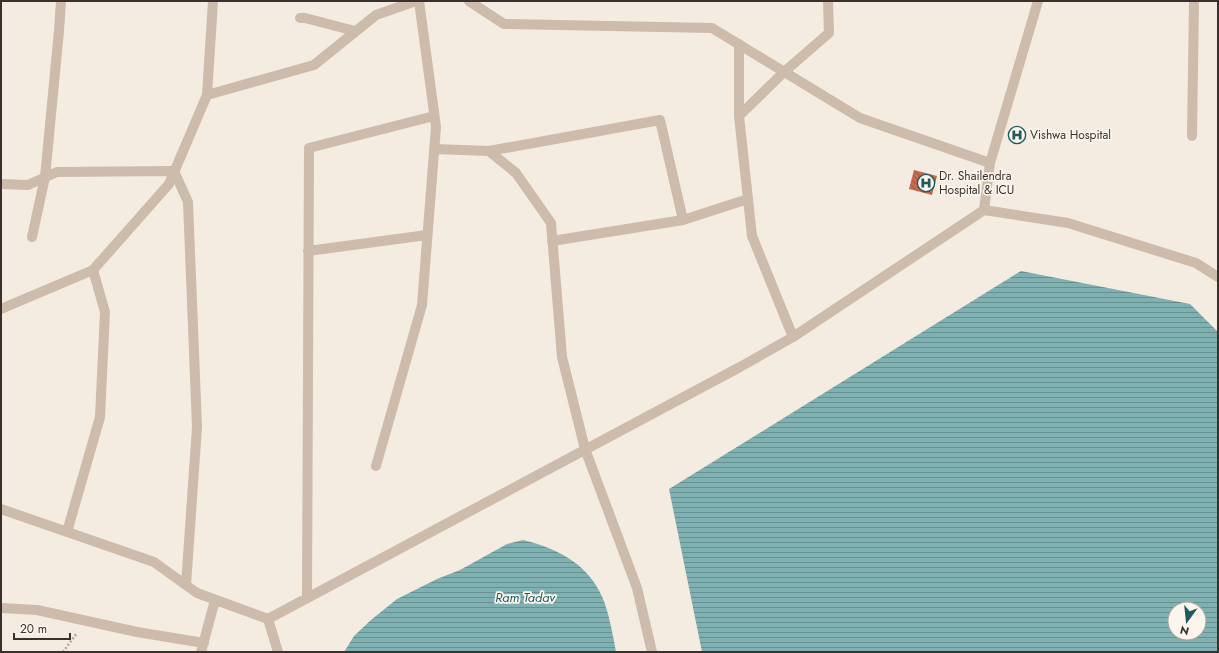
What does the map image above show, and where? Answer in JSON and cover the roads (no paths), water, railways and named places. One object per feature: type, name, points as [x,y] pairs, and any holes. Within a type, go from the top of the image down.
[{"type":"street","points":[[32,237],[45,177],[61,1]]},
{"type":"street","points":[[1,309],[93,270],[169,184],[207,95],[212,1]]},
{"type":"street","points":[[207,95],[314,65],[376,15],[418,1],[436,127],[422,306],[376,466]]},
{"type":"street","points":[[469,1],[504,24],[712,28],[860,118],[990,162]]},
{"type":"street","points":[[739,116],[784,72],[829,33],[828,1]]},
{"type":"street","points":[[984,210],[990,162],[1038,1]]},
{"type":"street","points":[[1192,136],[1194,1]]},
{"type":"street","points":[[300,18],[355,31]]},
{"type":"street","points":[[739,44],[739,116],[752,236],[792,337]]},
{"type":"street","points":[[307,597],[309,148],[434,116]]},
{"type":"street","points":[[434,149],[490,151],[660,120],[683,220]]},
{"type":"street","points":[[490,151],[516,173],[551,223],[562,357],[585,449],[637,588],[652,652]]},
{"type":"street","points":[[1,184],[28,185],[57,172],[174,171]]},
{"type":"street","points":[[174,171],[188,202],[197,427],[186,584]]},
{"type":"street","points":[[552,240],[683,220],[748,199]]},
{"type":"street","points":[[1,509],[154,562],[197,593],[268,619],[740,367],[792,337],[984,210],[1068,223],[1196,263],[1218,276]]},
{"type":"street","points":[[308,250],[427,235]]},
{"type":"street","points":[[67,532],[100,417],[105,312],[93,270]]},
{"type":"street","points":[[1,608],[38,610],[203,647],[215,600]]},
{"type":"street","points":[[268,619],[278,652]]},
{"type":"water","points":[[1021,271],[1190,304],[1218,332],[1218,652],[702,652],[669,489]]},
{"type":"water","name":"Ram Tadav","points":[[523,540],[550,548],[562,554],[583,569],[592,579],[605,604],[616,652],[344,652],[354,636],[397,599],[437,579],[460,570],[507,544]]},
{"type":"place","name":"Vishwa Hospital","points":[[1017,135]]},
{"type":"place","name":"Dr. Shailendra Hospital & ICU","points":[[926,183]]}]
